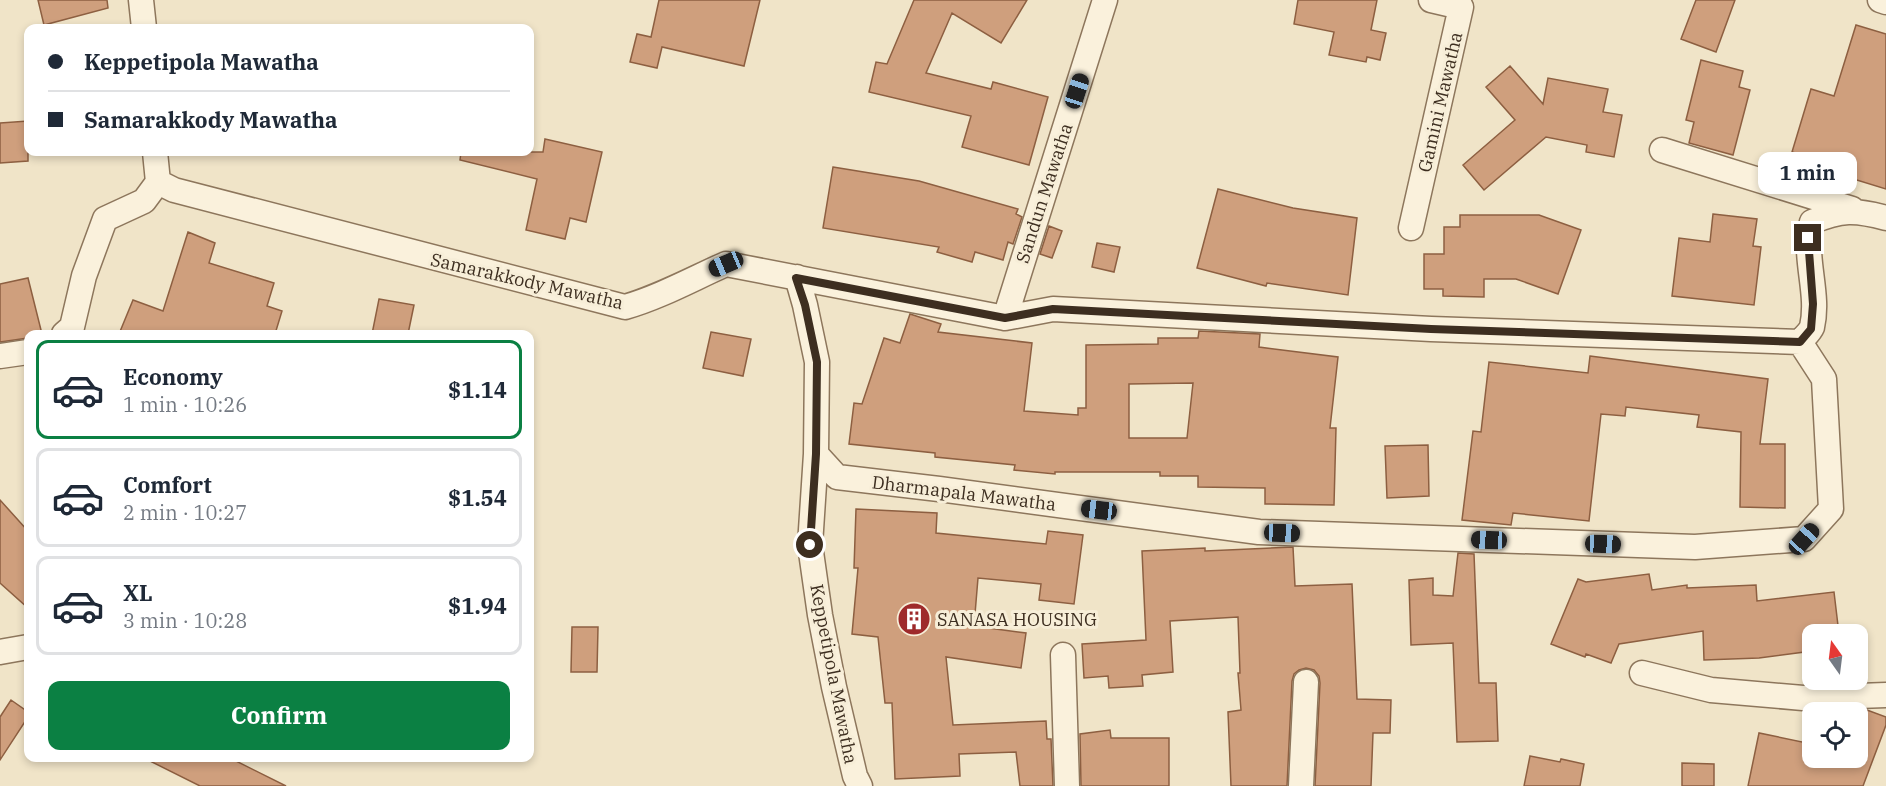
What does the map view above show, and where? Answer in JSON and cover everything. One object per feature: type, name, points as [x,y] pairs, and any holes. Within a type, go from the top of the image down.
[{"type":"street","points":[[141,0],[144,24]]},
{"type":"street","name":"Sandun Mawatha","points":[[1005,318],[1105,0]]},
{"type":"street","name":"Gamini Mawatha","points":[[1411,228],[1461,7],[1431,0]]},
{"type":"street","points":[[1880,0],[1886,2]]},
{"type":"street","points":[[1662,150],[1886,218]]},
{"type":"street","points":[[69,330],[72,327],[84,276],[105,219],[144,201],[158,182],[155,156]]},
{"type":"street","name":"Samarakkody Mawatha","points":[[158,182],[185,193],[625,308],[654,298],[687,280],[726,264],[1005,318],[1053,309],[1431,329],[1800,342]]},
{"type":"street","points":[[1800,342],[1811,329],[1813,304],[1808,238],[1812,222],[1831,214],[1860,211]]},
{"type":"street","points":[[796,278],[805,305],[817,362],[816,454]]},
{"type":"street","name":"Dharmapala Mawatha","points":[[816,454],[837,477],[1259,532],[1695,547],[1804,539],[1831,509],[1824,379],[1800,342]]},
{"type":"street","points":[[0,356],[24,353]]},
{"type":"street","name":"Keppetipola Mawatha","points":[[816,454],[810,545],[820,615],[834,687],[855,776],[860,786]]},
{"type":"street","points":[[0,652],[24,648]]},
{"type":"street","points":[[1063,655],[1067,786]]},
{"type":"street","points":[[1642,674],[1711,690],[1803,698],[1886,695]]},
{"type":"street","points":[[1301,786],[1306,682]]},
{"type":"building","points":[[38,0],[107,0],[108,8],[44,24]]},
{"type":"building","points":[[659,0],[760,0],[744,66],[662,47],[657,68],[630,62],[637,34],[651,37]]},
{"type":"building","points":[[914,0],[1027,0],[1001,43],[952,13],[926,73],[991,89],[993,82],[1048,97],[1029,165],[962,147],[971,116],[869,92],[876,62],[887,64]]},
{"type":"building","points":[[1298,0],[1377,0],[1371,30],[1386,33],[1380,60],[1367,57],[1366,62],[1329,55],[1334,32],[1294,24]]},
{"type":"building","points":[[1696,0],[1735,0],[1716,52],[1681,39]]},
{"type":"building","points":[[1856,25],[1886,34],[1886,189],[1847,177],[1850,169],[1792,152],[1811,89],[1834,96]]},
{"type":"building","points":[[1701,60],[1743,71],[1739,87],[1750,90],[1733,155],[1689,143],[1694,122],[1686,120]]},
{"type":"building","points":[[1510,66],[1543,104],[1548,78],[1608,89],[1603,112],[1622,115],[1614,157],[1586,152],[1587,145],[1546,137],[1484,190],[1463,165],[1515,120],[1486,87]]},
{"type":"building","points":[[24,121],[24,156],[28,156],[28,161],[0,163],[0,123]]},
{"type":"building","points":[[545,139],[602,152],[586,222],[570,218],[565,239],[526,230],[537,179],[460,160],[460,156],[534,156],[534,152],[543,152]]},
{"type":"building","points":[[833,167],[919,181],[1018,209],[1016,214],[1022,217],[1013,244],[1008,242],[1003,260],[975,252],[972,262],[937,252],[939,247],[823,228]]},
{"type":"building","points":[[1218,189],[1293,208],[1357,218],[1348,295],[1267,283],[1266,286],[1197,268]]},
{"type":"building","points":[[1713,214],[1757,219],[1753,246],[1761,247],[1754,305],[1672,296],[1679,238],[1710,242]]},
{"type":"building","points":[[1460,215],[1539,215],[1581,230],[1558,294],[1516,279],[1484,279],[1484,297],[1443,296],[1443,289],[1424,289],[1424,254],[1444,254],[1444,227],[1460,227]]},
{"type":"building","points":[[1049,226],[1062,231],[1052,258],[1040,254]]},
{"type":"building","points":[[188,232],[215,243],[209,263],[274,283],[267,306],[282,311],[276,330],[121,330],[133,300],[163,311]]},
{"type":"building","points":[[1097,243],[1120,247],[1114,272],[1092,267]]},
{"type":"building","points":[[28,278],[41,330],[24,330],[24,339],[0,342],[0,284]]},
{"type":"building","points":[[379,299],[414,305],[409,330],[373,330]]},
{"type":"building","points":[[910,314],[941,324],[938,332],[1032,343],[1024,411],[1078,415],[1078,408],[1086,408],[1086,345],[1158,344],[1158,338],[1198,338],[1199,331],[1260,334],[1259,347],[1338,357],[1330,428],[1336,428],[1334,505],[1265,504],[1265,488],[1198,487],[1198,476],[1160,476],[1160,472],[1055,472],[1055,474],[1014,470],[1015,465],[935,457],[935,453],[849,444],[854,403],[862,404],[884,338],[900,343]],"holes":[[[1193,383],[1187,438],[1129,438],[1129,384]]]},
{"type":"building","points":[[711,332],[751,339],[743,376],[703,368]]},
{"type":"building","points":[[1590,356],[1768,379],[1760,444],[1785,444],[1785,508],[1740,507],[1741,432],[1697,427],[1699,415],[1626,407],[1625,416],[1601,414],[1589,521],[1513,513],[1511,525],[1462,520],[1473,431],[1481,432],[1489,362],[1588,373]]},
{"type":"building","points":[[1428,445],[1429,496],[1387,498],[1385,446]]},
{"type":"building","points":[[0,500],[24,527],[24,604],[0,583]]},
{"type":"building","points":[[856,509],[937,513],[936,533],[1046,544],[1048,531],[1083,535],[1074,604],[1039,600],[1041,584],[978,578],[974,626],[1026,633],[1021,668],[946,657],[953,725],[1046,721],[1047,739],[1051,739],[1053,786],[1020,786],[1016,752],[959,754],[960,776],[895,779],[892,703],[885,703],[878,637],[852,634],[858,568],[854,568]]},
{"type":"building","points":[[1293,547],[1295,586],[1352,584],[1357,699],[1391,700],[1390,733],[1373,733],[1371,786],[1315,786],[1320,683],[1319,676],[1314,670],[1306,668],[1294,674],[1292,681],[1287,786],[1231,786],[1228,712],[1241,710],[1238,673],[1240,673],[1238,617],[1170,621],[1173,672],[1142,675],[1143,686],[1109,688],[1108,676],[1084,678],[1082,644],[1146,640],[1142,551]]},
{"type":"building","points":[[1458,553],[1474,554],[1479,683],[1496,683],[1498,741],[1457,742],[1453,643],[1411,645],[1409,580],[1433,578],[1433,595],[1453,596]]},
{"type":"building","points":[[1649,574],[1652,590],[1687,585],[1687,588],[1756,585],[1757,601],[1834,592],[1838,624],[1802,624],[1802,652],[1759,658],[1704,660],[1703,631],[1619,644],[1611,663],[1586,654],[1585,657],[1551,644],[1578,579],[1586,582]]},
{"type":"building","points":[[572,627],[598,627],[597,672],[571,672]]},
{"type":"building","points":[[11,700],[24,709],[24,723],[0,760],[0,717]]},
{"type":"building","points":[[1868,710],[1886,717],[1886,725],[1863,786],[1748,786],[1759,733],[1802,742],[1802,768],[1868,768]]},
{"type":"building","points":[[1110,730],[1111,738],[1169,738],[1169,786],[1081,786],[1080,734]]},
{"type":"building","points":[[1530,756],[1584,764],[1580,786],[1524,786]]},
{"type":"building","points":[[152,762],[238,762],[286,786],[200,786]]},
{"type":"building","points":[[1682,763],[1714,764],[1714,786],[1682,786]]},
{"type":"place","name":"SANASA HOUSING","points":[[914,619]]},
{"type":"route","points":[[810,545],[816,454],[817,362],[805,305],[796,278],[1005,318],[1053,309],[1431,329],[1800,342],[1811,329],[1813,304],[1808,238]]}]
